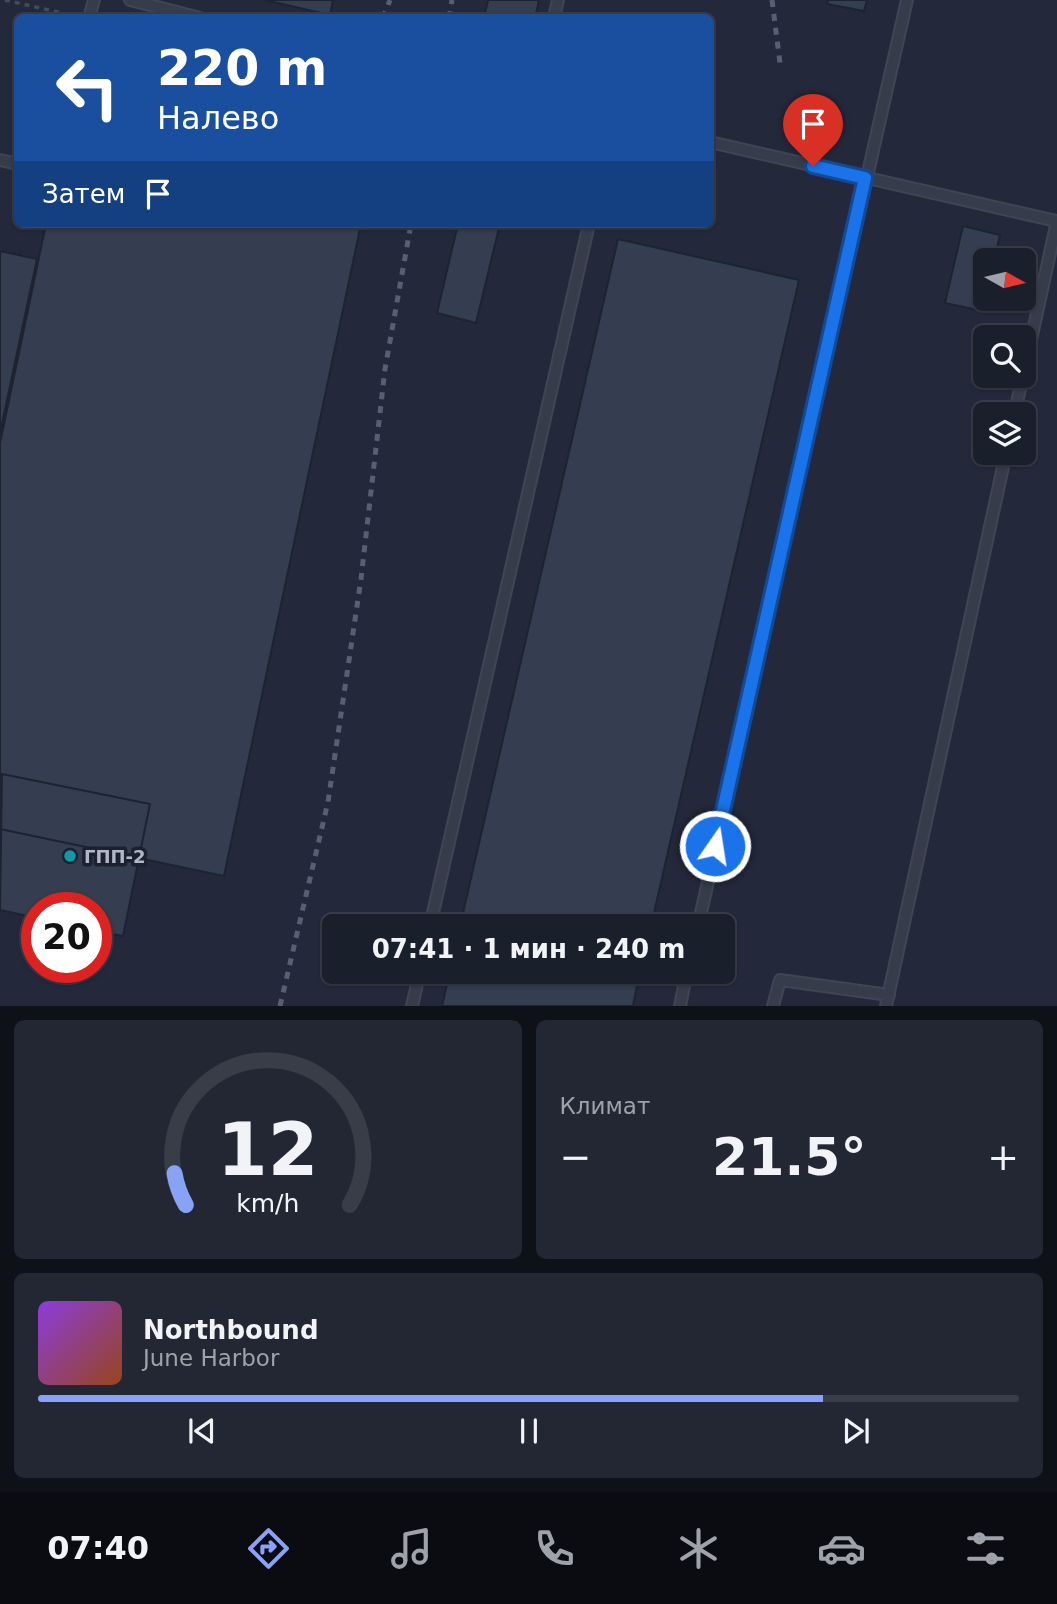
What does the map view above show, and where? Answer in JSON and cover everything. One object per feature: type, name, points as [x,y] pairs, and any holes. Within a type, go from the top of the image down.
[{"type":"lane","points":[[130,0],[184,14]]},
{"type":"lane","points":[[701,914],[907,0]]},
{"type":"lane","points":[[714,143],[1057,221],[1034,325]]},
{"type":"lane","points":[[433,914],[588,228]]},
{"type":"lane","points":[[773,1006],[780,981],[887,1000],[1003,465]]},
{"type":"lane","points":[[412,1006],[417,984]]},
{"type":"lane","points":[[680,1006],[684,984]]},
{"type":"path","points":[[5,0],[68,14]]},
{"type":"building","points":[[265,0],[333,0],[330,14]]},
{"type":"building","points":[[488,0],[539,0],[536,14],[485,14]]},
{"type":"building","points":[[828,0],[867,0],[864,11],[827,4]]},
{"type":"building","points":[[963,226],[1000,235],[997,248],[973,248],[973,309],[945,303]]},
{"type":"building","points":[[45,228],[360,228],[224,876],[0,829],[0,443]]},
{"type":"building","points":[[457,228],[499,228],[476,323],[437,313]]},
{"type":"building","points":[[618,239],[799,280],[654,914],[463,914]]},
{"type":"building","points":[[0,251],[37,259],[0,433]]},
{"type":"building","name":"ГПП-2","points":[[2,774],[150,804],[123,936],[112,934],[112,892],[21,892],[21,915],[0,910]]},
{"type":"building","points":[[447,984],[637,984],[633,1006],[442,1006]]},
{"type":"railway","points":[[385,14],[390,0]]},
{"type":"railway","points":[[450,14],[452,0]]},
{"type":"railway","points":[[772,0],[780,63]]},
{"type":"railway","points":[[280,1006],[328,802],[361,579],[385,369],[410,228]]},
{"type":"place","name":"ГПП-2","points":[[70,856]]},
{"type":"route","points":[[715,846],[865,178],[813,166]]}]
